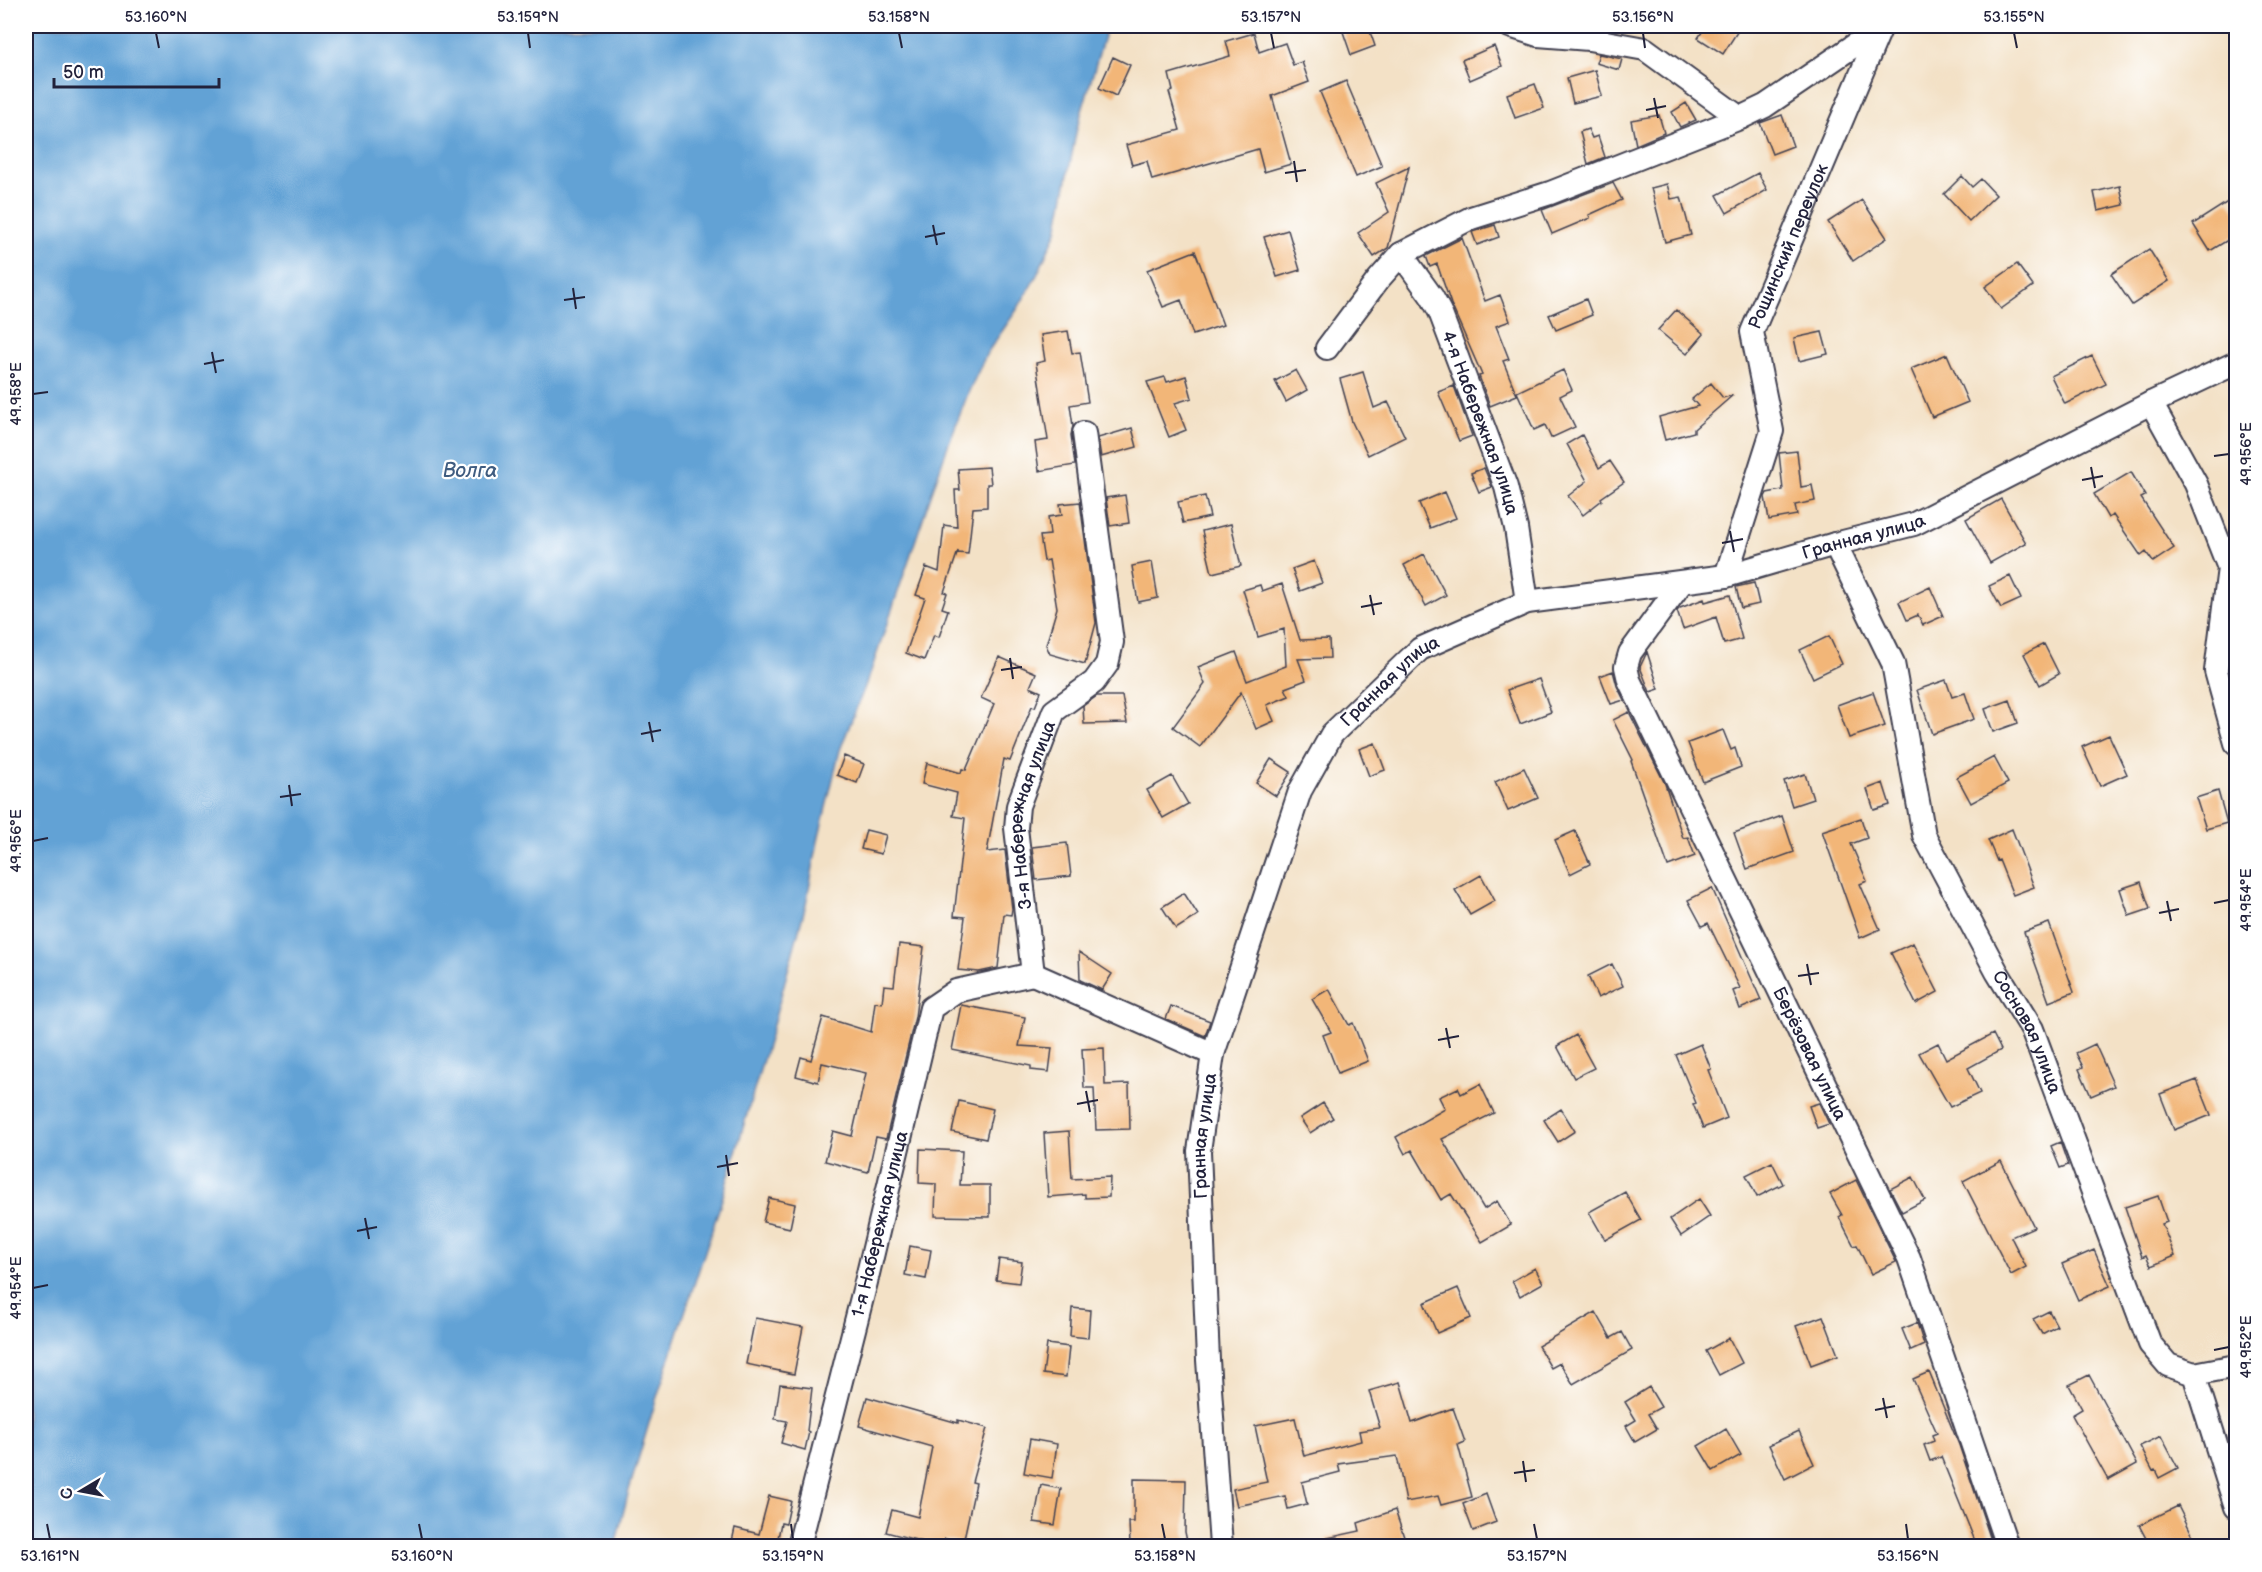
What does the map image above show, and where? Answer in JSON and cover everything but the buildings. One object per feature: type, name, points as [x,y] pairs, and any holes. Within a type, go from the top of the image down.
[{"type":"street","points":[[1510,26],[1538,35],[1589,39],[1645,49],[1740,118]]},
{"type":"street","points":[[1327,348],[1378,280],[1401,254],[1471,218],[1550,193],[1740,118],[1765,106],[1882,26]]},
{"type":"street","name":"Рощинский переулок","points":[[1726,576],[1772,431],[1752,332],[1882,26]]},
{"type":"street","name":"4-я Набережная улица","points":[[1401,254],[1440,312],[1506,487],[1516,528],[1527,602]]},
{"type":"street","name":"Гранная улица","points":[[1221,1546],[1208,1360],[1199,1151],[1213,1054],[1300,791],[1332,734],[1420,649],[1527,602],[1726,576],[1914,524],[2151,403],[2236,363]]},
{"type":"street","points":[[2151,403],[2196,484],[2229,568],[2216,671],[2236,743]]},
{"type":"street","name":"3-я Набережная улица","points":[[1033,974],[1016,828],[1018,806],[1054,711],[1094,682],[1107,664],[1112,642],[1084,433]]},
{"type":"street","name":"Сосновая улица","points":[[1835,544],[1893,663],[1924,835],[1997,972],[2032,1029],[2150,1344],[2168,1365],[2194,1374]]},
{"type":"street","name":"Берёзовая улица","points":[[1682,582],[1630,653],[1626,668],[1629,680],[1909,1258],[2007,1546]]},
{"type":"street","points":[[1033,974],[1213,1054]]},
{"type":"street","name":"1-я Набережная улица","points":[[799,1546],[867,1282],[932,1008],[956,991],[1033,974]]},
{"type":"street","points":[[2236,1366],[2194,1374],[2236,1507]]},
{"type":"water","name":"Волга","points":[[26,26],[1107,26],[1077,128],[1057,231],[1037,275],[1018,308],[987,353],[969,391],[947,448],[871,671],[840,750],[819,836],[806,904],[770,1036],[720,1206],[656,1400],[615,1546],[26,1546]]}]
